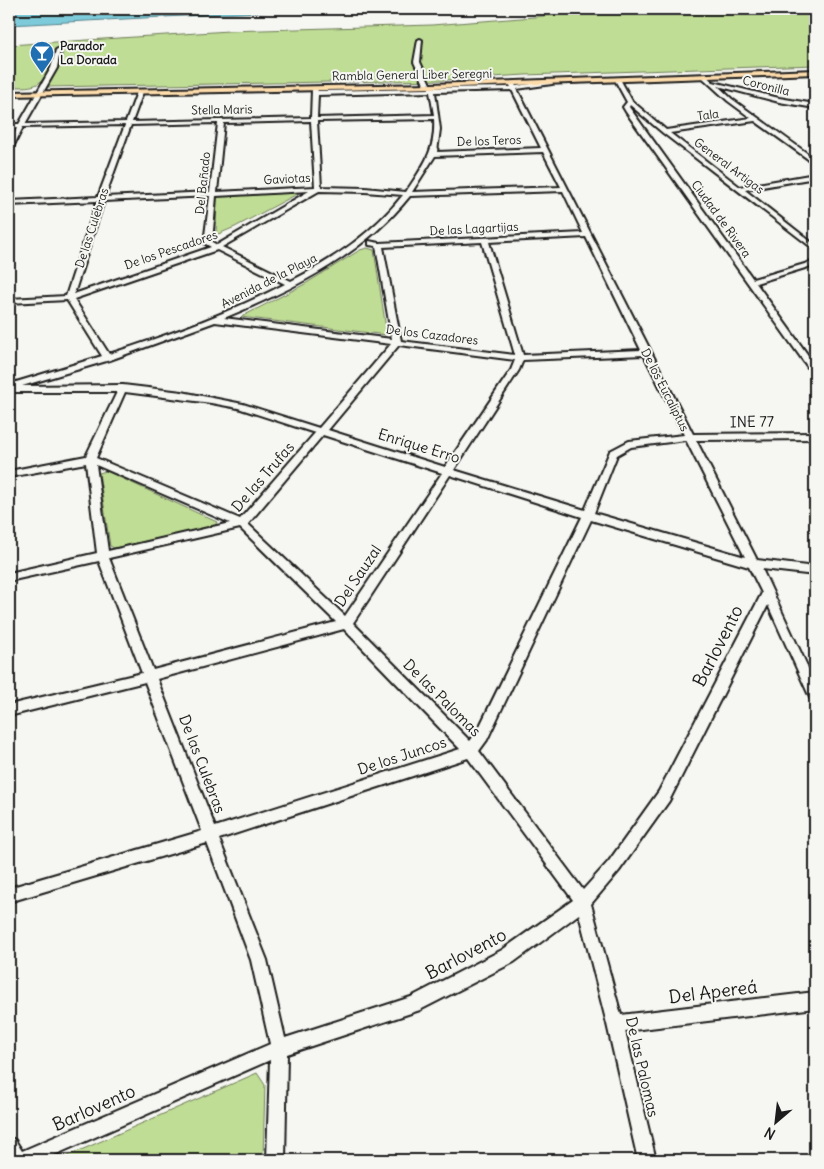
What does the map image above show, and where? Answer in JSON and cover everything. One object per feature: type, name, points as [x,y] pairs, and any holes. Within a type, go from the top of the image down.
[{"type":"main road","name":"Rambla General Liber Seregni","points":[[9,92],[315,91],[815,71]]},
{"type":"main road","name":"Rambla General Liber Seregni","points":[[39,92],[514,86],[552,82],[815,71]]},
{"type":"street","name":"Avenida de la Playa","points":[[9,388],[107,358],[216,320],[292,284],[363,241],[409,194],[433,154],[436,134],[435,117],[430,87],[417,62],[420,40]]},
{"type":"street","points":[[9,149],[54,68],[58,50]]},
{"type":"street","points":[[705,77],[717,90],[815,162]]},
{"type":"street","name":"Ciudad de Rivera","points":[[618,80],[630,102],[626,107],[628,112],[815,371]]},
{"type":"street","name":"Coronilla","points":[[712,83],[779,100],[815,106]]},
{"type":"street","name":"De los Eucaliptus","points":[[514,86],[768,593],[815,696]]},
{"type":"street","points":[[315,91],[314,119],[318,189]]},
{"type":"street","name":"De las Culebras","points":[[69,298],[101,199],[140,92]]},
{"type":"street","name":"General Artigas","points":[[630,102],[665,132],[815,248]]},
{"type":"street","name":"Stella Maris","points":[[9,126],[435,117]]},
{"type":"street","name":"Tala","points":[[665,132],[755,119]]},
{"type":"street","name":"Del Bañado","points":[[216,248],[208,244],[221,122]]},
{"type":"street","name":"De los Teros","points":[[433,154],[546,150]]},
{"type":"street","points":[[741,189],[815,176]]},
{"type":"street","name":"Gaviotas","points":[[9,203],[318,189],[365,190],[409,194],[566,189]]},
{"type":"street","name":"De los Pescadores","points":[[9,301],[69,298],[216,248],[318,189]]},
{"type":"street","name":"De las Lagartijas","points":[[363,241],[379,245],[588,235]]},
{"type":"street","points":[[485,240],[520,358]]},
{"type":"street","points":[[379,245],[397,343]]},
{"type":"street","points":[[216,248],[292,284]]},
{"type":"street","points":[[752,282],[815,262]]},
{"type":"street","points":[[69,298],[107,358]]},
{"type":"street","name":"De los Cazadores","points":[[216,320],[520,358],[646,352]]},
{"type":"street","name":"De las Trufas","points":[[9,577],[242,524],[397,343]]},
{"type":"street","name":"Del Sauzal","points":[[9,711],[346,624],[515,370],[520,358]]},
{"type":"street","name":"Enrique Erro","points":[[9,388],[123,388],[202,397],[240,406],[588,515],[753,564],[815,571]]},
{"type":"street","points":[[9,474],[90,459],[123,388]]},
{"type":"street","name":"INE 77","points":[[689,437],[815,436]]},
{"type":"street","name":"De los Juncos","points":[[9,895],[211,835],[471,751],[482,736],[588,515],[613,453],[629,444],[689,437]]},
{"type":"street","name":"De las Culebras","points":[[90,459],[103,557],[259,960],[279,1048],[276,1160]]},
{"type":"street","name":"De las Palomas","points":[[90,459],[242,524],[346,624],[471,751],[583,902],[615,1024],[647,1160]]},
{"type":"street","name":"Barlovento","points":[[23,1160],[279,1048],[414,1004],[508,956],[583,902],[614,866],[664,796],[768,593]]},
{"type":"street","name":"Del Apereá","points":[[615,1024],[815,1000]]},
{"type":"street","points":[[9,1146],[17,1160]]},
{"type":"green space","points":[[602,9],[815,9],[815,65],[525,75],[444,80],[48,87],[61,62],[62,50],[56,48],[53,52],[49,68],[38,84],[26,87],[9,87],[9,45],[229,31],[432,25],[534,17]]},
{"type":"green space","points":[[301,192],[235,227],[216,235],[217,197]]},
{"type":"green space","points":[[367,248],[374,250],[387,335],[241,317],[305,284],[360,250]]},
{"type":"green space","points":[[106,471],[217,522],[215,526],[114,548],[110,546],[99,473]]},
{"type":"green space","points":[[257,1073],[265,1085],[263,1160],[63,1160],[65,1157]]},
{"type":"water","points":[[9,9],[318,9],[9,25]]},
{"type":"place","name":"Parador La Dorada","points":[[42,74]]}]
